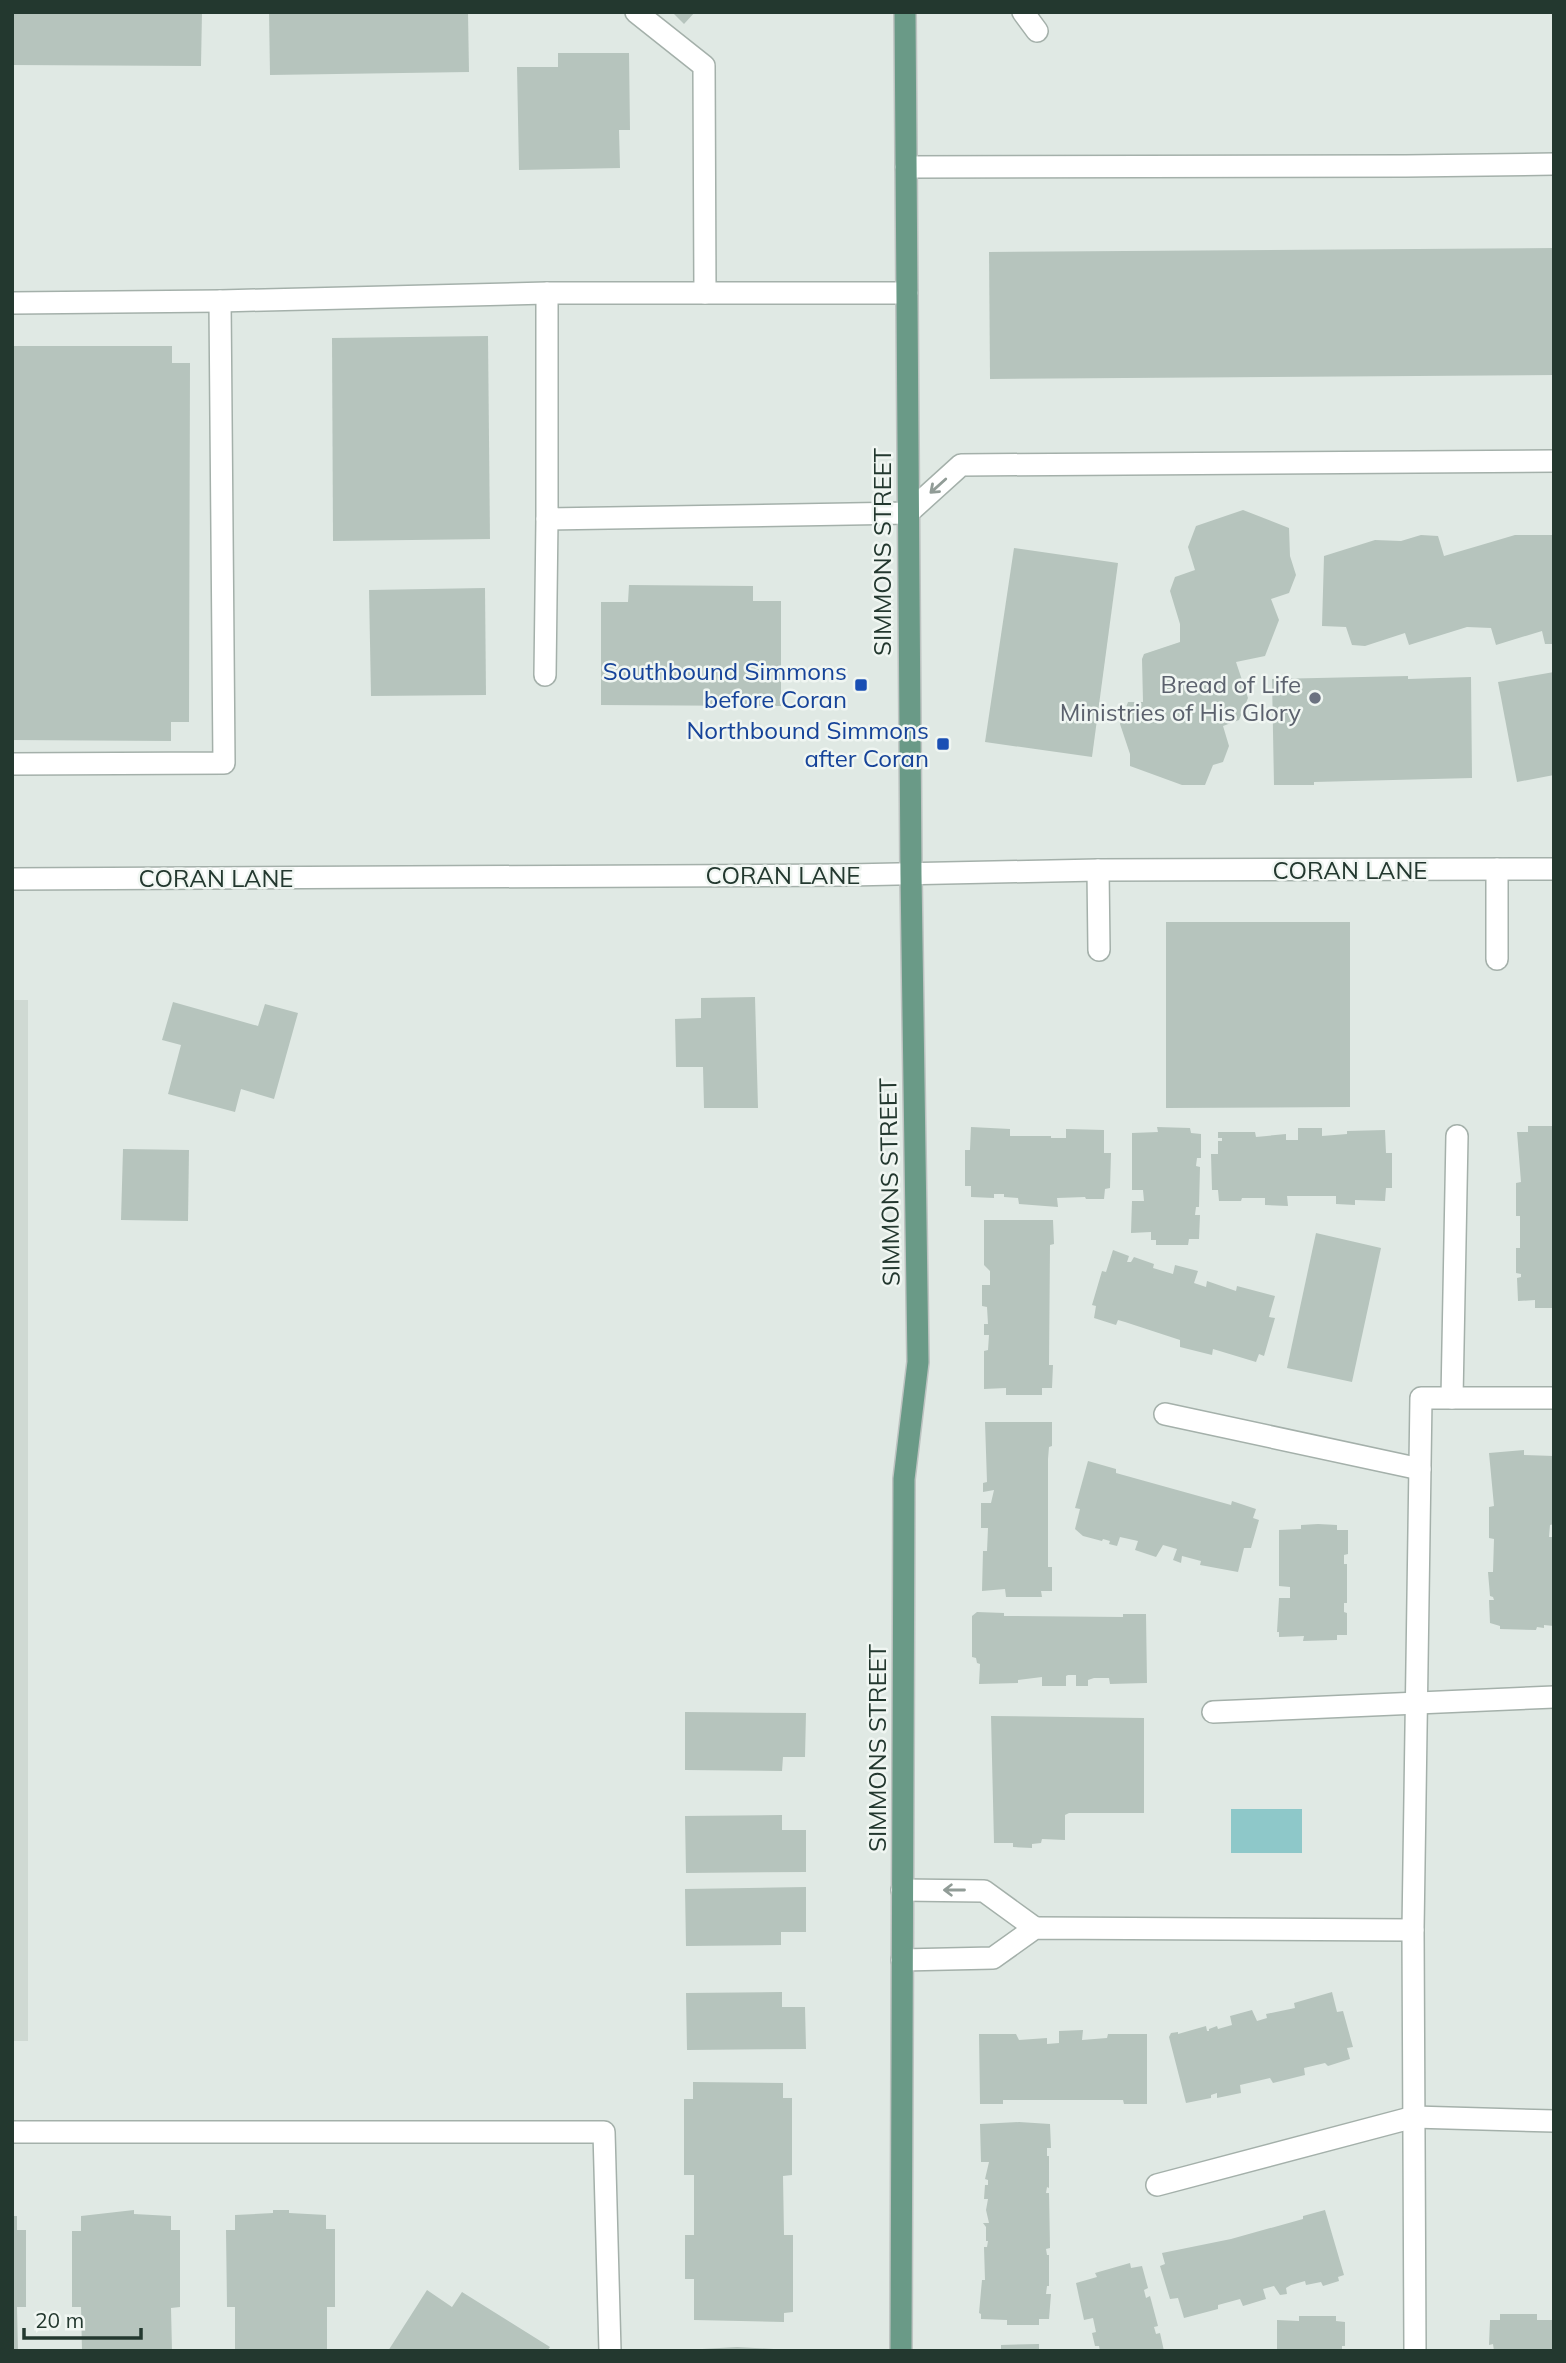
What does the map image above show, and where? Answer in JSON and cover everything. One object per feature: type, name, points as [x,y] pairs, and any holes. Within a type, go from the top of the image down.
[{"type":"main road","name":"SIMMONS STREET","points":[[901,2351],[904,1479],[918,1362],[911,875],[905,12]]},
{"type":"street","points":[[636,12],[704,66],[705,293]]},
{"type":"street","points":[[1023,12],[1037,31]]},
{"type":"street","points":[[906,167],[1554,164]]},
{"type":"street","points":[[545,675],[547,293]]},
{"type":"street","points":[[12,303],[547,293],[907,293]]},
{"type":"street","points":[[12,764],[224,763],[220,301]]},
{"type":"street","points":[[547,519],[908,513],[961,465],[1554,461]]},
{"type":"street","points":[[1497,869],[1497,959]]},
{"type":"street","name":"CORAN LANE","points":[[12,879],[1554,869]]},
{"type":"street","points":[[1098,870],[1099,950]]},
{"type":"street","points":[[1452,1398],[1457,1136]]},
{"type":"street","points":[[1415,2351],[1413,1930],[1421,1398],[1554,1398]]},
{"type":"street","points":[[1165,1414],[1420,1469]]},
{"type":"street","points":[[1213,1712],[1554,1697]]},
{"type":"street","points":[[902,1890],[984,1891],[1035,1928],[1413,1930]]},
{"type":"street","points":[[902,1960],[993,1958],[1035,1928]]},
{"type":"street","points":[[1157,2185],[1414,2117],[1554,2121]]},
{"type":"street","points":[[12,2132],[604,2132],[610,2351]]},
{"type":"shaded area","points":[[12,1000],[28,1000],[28,2041],[12,2041]]},
{"type":"water","points":[[1231,1809],[1302,1809],[1302,1853],[1231,1853]]},
{"type":"building","points":[[12,12],[202,12],[201,66],[12,65]]},
{"type":"building","points":[[269,12],[468,12],[469,72],[270,75]]},
{"type":"building","points":[[672,12],[695,12],[684,24]]},
{"type":"building","points":[[558,53],[629,53],[630,130],[619,130],[620,168],[519,170],[517,67],[558,67]]},
{"type":"building","points":[[1554,248],[1554,375],[990,379],[989,252]]},
{"type":"building","points":[[488,336],[490,539],[333,541],[332,338]]},
{"type":"building","points":[[12,346],[172,346],[172,363],[190,363],[189,722],[171,722],[171,741],[12,740]]},
{"type":"building","points":[[1243,510],[1289,528],[1290,556],[1296,575],[1289,593],[1271,599],[1279,620],[1265,656],[1236,662],[1248,698],[1239,720],[1223,726],[1229,746],[1223,762],[1213,765],[1205,785],[1182,785],[1130,766],[1130,754],[1120,724],[1128,702],[1143,702],[1144,654],[1180,642],[1180,624],[1170,591],[1175,577],[1195,570],[1188,547],[1196,526]]},
{"type":"building","points":[[1421,535],[1438,536],[1444,556],[1515,535],[1554,535],[1554,644],[1545,644],[1542,631],[1496,645],[1491,628],[1467,627],[1409,645],[1405,633],[1365,646],[1352,645],[1346,627],[1322,626],[1324,556],[1375,540],[1401,541]]},
{"type":"building","points":[[1014,548],[1118,563],[1092,757],[985,742]]},
{"type":"building","points":[[629,585],[753,586],[753,601],[781,601],[781,706],[601,705],[601,602],[628,602]]},
{"type":"building","points":[[485,588],[486,695],[371,696],[369,590]]},
{"type":"building","points":[[1554,672],[1554,775],[1517,782],[1498,682]]},
{"type":"building","points":[[1408,676],[1408,679],[1471,677],[1472,778],[1274,785],[1272,679]]},
{"type":"building","points":[[1166,922],[1350,922],[1350,1107],[1166,1108]]},
{"type":"building","points":[[755,997],[758,1108],[704,1108],[703,1067],[676,1067],[675,1019],[701,1018],[701,998]]},
{"type":"building","points":[[173,1002],[258,1026],[265,1004],[298,1013],[274,1099],[241,1089],[235,1112],[168,1094],[181,1045],[162,1040]]},
{"type":"building","points":[[1528,1126],[1554,1126],[1554,1308],[1535,1308],[1535,1300],[1518,1301],[1517,1278],[1521,1277],[1521,1274],[1516,1273],[1516,1248],[1520,1248],[1520,1216],[1516,1216],[1516,1183],[1521,1182],[1517,1132],[1528,1132]]},
{"type":"building","points":[[971,1127],[1010,1129],[1010,1136],[1051,1138],[1066,1138],[1066,1129],[1104,1130],[1104,1153],[1111,1153],[1110,1188],[1105,1189],[1104,1199],[1057,1198],[1058,1207],[1019,1204],[1018,1198],[1004,1197],[1004,1194],[994,1194],[994,1198],[971,1197],[971,1186],[965,1186],[965,1150],[970,1150]]},
{"type":"building","points":[[1157,1127],[1190,1128],[1191,1133],[1201,1134],[1201,1158],[1197,1158],[1196,1166],[1200,1167],[1199,1207],[1196,1207],[1195,1215],[1200,1215],[1199,1239],[1189,1239],[1188,1245],[1156,1245],[1156,1240],[1151,1240],[1151,1232],[1131,1233],[1132,1201],[1144,1201],[1143,1190],[1132,1190],[1132,1133],[1158,1132]]},
{"type":"building","points":[[1298,1128],[1322,1128],[1322,1136],[1347,1134],[1347,1131],[1385,1130],[1386,1153],[1392,1153],[1392,1188],[1386,1188],[1385,1201],[1355,1200],[1355,1205],[1336,1204],[1336,1196],[1287,1196],[1288,1206],[1265,1205],[1265,1198],[1219,1201],[1218,1190],[1212,1190],[1211,1154],[1218,1154],[1218,1141],[1222,1141],[1222,1138],[1218,1138],[1218,1132],[1255,1132],[1256,1137],[1286,1134],[1286,1140],[1298,1140]]},
{"type":"building","points":[[123,1149],[189,1150],[188,1221],[121,1220]]},
{"type":"building","points":[[984,1220],[1053,1220],[1054,1244],[1050,1245],[1049,1365],[1053,1365],[1052,1388],[1042,1388],[1042,1395],[1006,1395],[1006,1388],[984,1389],[984,1351],[988,1350],[989,1335],[984,1335],[984,1324],[988,1324],[987,1307],[982,1306],[982,1285],[990,1285],[990,1271],[984,1265]]},
{"type":"building","points":[[1316,1233],[1381,1248],[1352,1382],[1287,1368]]},
{"type":"building","points":[[1113,1250],[1129,1256],[1127,1262],[1131,1262],[1134,1257],[1154,1264],[1153,1268],[1173,1274],[1175,1265],[1198,1271],[1194,1283],[1206,1287],[1207,1281],[1236,1291],[1237,1286],[1275,1296],[1269,1317],[1275,1318],[1264,1356],[1259,1354],[1256,1362],[1213,1349],[1212,1355],[1180,1347],[1180,1340],[1125,1322],[1118,1320],[1116,1325],[1094,1318],[1096,1306],[1092,1305],[1102,1271],[1106,1272]]},
{"type":"building","points":[[985,1422],[1052,1422],[1052,1446],[1049,1447],[1048,1459],[1048,1567],[1052,1567],[1052,1591],[1041,1591],[1042,1597],[1006,1597],[1005,1589],[982,1591],[983,1551],[987,1551],[988,1528],[981,1528],[981,1503],[991,1503],[994,1490],[983,1492],[983,1483],[987,1482]]},
{"type":"building","points":[[1524,1450],[1524,1455],[1554,1456],[1554,1524],[1550,1525],[1549,1537],[1554,1537],[1554,1626],[1544,1625],[1544,1628],[1537,1627],[1536,1630],[1500,1629],[1500,1626],[1490,1623],[1489,1600],[1494,1600],[1490,1596],[1488,1572],[1493,1572],[1494,1539],[1489,1538],[1489,1507],[1494,1506],[1489,1453]]},
{"type":"building","points":[[1088,1461],[1116,1469],[1116,1473],[1231,1505],[1232,1501],[1256,1509],[1253,1518],[1259,1520],[1251,1548],[1244,1548],[1238,1572],[1200,1565],[1201,1561],[1182,1556],[1181,1563],[1173,1560],[1177,1549],[1163,1545],[1156,1557],[1135,1550],[1138,1541],[1120,1537],[1117,1546],[1109,1544],[1110,1541],[1083,1536],[1075,1529],[1080,1509],[1075,1508]]},
{"type":"building","points":[[1301,1525],[1337,1525],[1337,1530],[1348,1530],[1348,1554],[1344,1555],[1344,1564],[1347,1564],[1347,1603],[1344,1603],[1344,1612],[1347,1613],[1347,1635],[1337,1635],[1337,1640],[1303,1641],[1304,1636],[1279,1637],[1279,1598],[1290,1598],[1290,1587],[1279,1586],[1279,1530],[1301,1529]]},
{"type":"building","points":[[977,1612],[1004,1613],[1004,1616],[1123,1617],[1123,1614],[1146,1614],[1147,1683],[1110,1684],[1109,1678],[1094,1678],[1088,1680],[1088,1686],[1076,1686],[1076,1675],[1068,1675],[1066,1686],[1042,1686],[1042,1677],[1018,1680],[1018,1683],[979,1684],[980,1664],[972,1657],[972,1616]]},
{"type":"building","points":[[685,1712],[806,1713],[805,1757],[783,1757],[782,1771],[685,1770]]},
{"type":"building","points":[[991,1716],[1144,1718],[1144,1813],[1069,1813],[1065,1815],[1065,1840],[1042,1839],[1041,1843],[1032,1844],[1032,1848],[1013,1847],[1013,1843],[994,1843]]},
{"type":"building","points":[[782,1815],[782,1830],[806,1830],[806,1872],[686,1873],[685,1816]]},
{"type":"building","points":[[806,1887],[806,1932],[781,1932],[781,1945],[686,1946],[685,1889]]},
{"type":"building","points":[[782,1992],[782,2007],[805,2007],[806,2049],[687,2050],[686,1993]]},
{"type":"building","points":[[1332,1992],[1337,2012],[1343,2011],[1353,2047],[1347,2048],[1350,2059],[1328,2066],[1325,2063],[1304,2068],[1305,2075],[1273,2083],[1270,2078],[1240,2085],[1241,2093],[1217,2098],[1217,2093],[1211,2095],[1211,2098],[1186,2103],[1169,2037],[1171,2033],[1178,2034],[1206,2026],[1207,2031],[1217,2026],[1218,2029],[1232,2025],[1230,2016],[1252,2010],[1257,2021],[1267,2018],[1266,2014],[1295,2008],[1294,2003]]},
{"type":"building","points":[[1083,2030],[1082,2040],[1107,2038],[1108,2034],[1147,2034],[1147,2104],[1124,2104],[1123,2100],[1003,2100],[1003,2104],[980,2104],[979,2034],[1016,2034],[1019,2040],[1047,2038],[1047,2044],[1059,2043],[1059,2031]]},
{"type":"building","points":[[693,2082],[783,2083],[783,2098],[792,2098],[792,2175],[783,2176],[784,2235],[793,2235],[793,2312],[784,2313],[784,2322],[694,2320],[694,2279],[685,2279],[685,2235],[694,2235],[694,2175],[684,2175],[684,2099],[693,2099]]},
{"type":"building","points":[[980,2124],[1050,2124],[1051,2148],[1047,2148],[1049,2188],[1047,2187],[1046,2193],[1049,2193],[1050,2248],[1046,2249],[1049,2255],[1049,2286],[1046,2294],[1051,2294],[1049,2319],[1039,2319],[1039,2325],[1007,2325],[1007,2320],[981,2319],[979,2313],[982,2280],[985,2280],[984,2247],[987,2247],[988,2241],[983,2223],[989,2223],[986,2210],[988,2199],[984,2199],[989,2162],[981,2162]]},
{"type":"building","points":[[134,2210],[134,2214],[171,2216],[171,2230],[180,2230],[180,2307],[171,2308],[172,2351],[82,2351],[81,2307],[72,2307],[72,2231],[81,2231],[81,2216]]},
{"type":"building","points":[[273,2210],[326,2215],[326,2229],[335,2229],[335,2307],[327,2307],[327,2351],[235,2351],[235,2307],[227,2307],[226,2230],[235,2230],[235,2215],[273,2213]]},
{"type":"building","points":[[1325,2210],[1344,2275],[1338,2277],[1339,2281],[1323,2286],[1321,2282],[1306,2285],[1305,2281],[1291,2285],[1286,2288],[1287,2294],[1280,2295],[1274,2286],[1263,2289],[1266,2299],[1243,2306],[1240,2299],[1218,2305],[1218,2309],[1184,2318],[1178,2298],[1170,2299],[1160,2266],[1165,2264],[1162,2253],[1231,2239],[1303,2219],[1303,2216]]},
{"type":"building","points":[[12,2216],[17,2216],[17,2230],[26,2230],[26,2307],[17,2307],[18,2351],[12,2351]]},
{"type":"building","points":[[1130,2263],[1131,2268],[1142,2266],[1148,2288],[1144,2290],[1146,2298],[1150,2296],[1158,2326],[1154,2327],[1156,2334],[1160,2333],[1164,2351],[1100,2351],[1099,2346],[1095,2346],[1092,2333],[1096,2332],[1093,2318],[1084,2320],[1076,2283],[1097,2277],[1095,2273]]},
{"type":"building","points":[[427,2290],[452,2307],[462,2292],[550,2347],[547,2351],[388,2351]]},
{"type":"building","points":[[1500,2314],[1537,2314],[1537,2320],[1554,2320],[1554,2351],[1494,2351],[1493,2344],[1489,2345],[1490,2320],[1500,2320]]},
{"type":"building","points":[[1299,2316],[1336,2316],[1336,2321],[1345,2322],[1345,2346],[1342,2346],[1342,2351],[1277,2351],[1277,2320],[1299,2321]]},
{"type":"building","points":[[1039,2344],[1039,2351],[1001,2351],[1001,2345]]},
{"type":"building","points":[[702,2349],[774,2349],[774,2351]]},
{"type":"place","name":"Southbound Simmons before Coran","points":[[861,685]]},
{"type":"place","name":"Bread of Life Ministries of His Glory","points":[[1315,698]]},
{"type":"place","name":"Northbound Simmons after Coran","points":[[943,744]]}]
